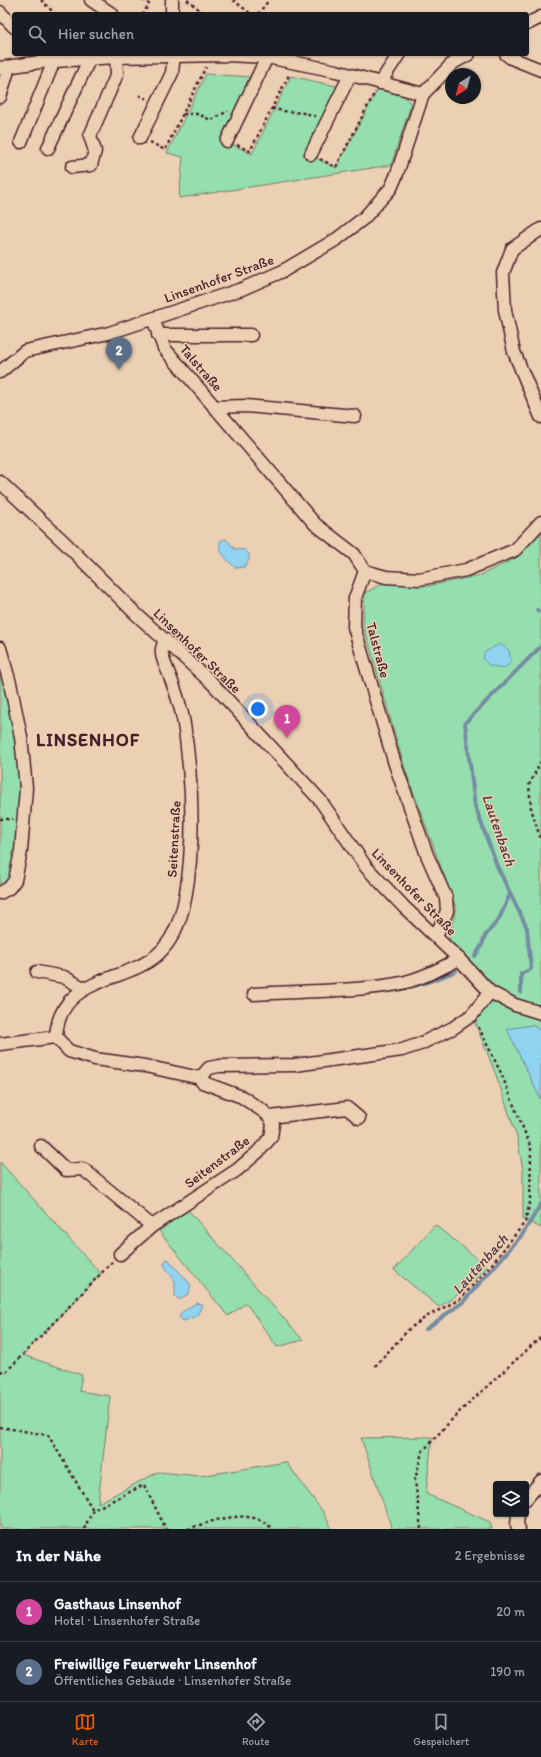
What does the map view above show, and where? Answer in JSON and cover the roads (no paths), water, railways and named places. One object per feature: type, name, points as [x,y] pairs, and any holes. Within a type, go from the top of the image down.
[{"type":"street","points":[[91,0],[109,12]]},
{"type":"street","points":[[172,0],[172,12]]},
{"type":"street","points":[[0,12],[12,25]]},
{"type":"street","points":[[529,23],[541,17]]},
{"type":"street","points":[[0,97],[4,68],[39,58],[54,61],[89,60],[130,56]]},
{"type":"street","points":[[140,138],[172,73],[174,56]]},
{"type":"street","points":[[212,56],[267,57],[350,75],[423,94]]},
{"type":"street","points":[[380,83],[395,56]]},
{"type":"street","name":"Linsenhofer Straße","points":[[0,372],[25,351],[109,333],[242,289],[282,271],[331,243],[364,218],[390,188],[397,174],[423,94],[453,63],[465,56]]},
{"type":"street","points":[[508,56],[541,70]]},
{"type":"street","points":[[72,167],[91,165],[95,151],[90,136],[117,74],[116,57]]},
{"type":"street","points":[[227,140],[267,57]]},
{"type":"street","points":[[48,148],[89,60]]},
{"type":"street","points":[[21,142],[54,61]]},
{"type":"street","points":[[311,154],[350,75]]},
{"type":"street","points":[[541,229],[512,249],[503,273],[505,310],[514,352],[541,417]]},
{"type":"street","name":"Talstraße","points":[[153,319],[164,348],[315,524],[354,554],[365,571],[355,598],[354,627],[395,764],[427,855],[446,898],[447,911],[436,936]]},
{"type":"street","points":[[158,335],[251,335]]},
{"type":"street","points":[[214,407],[246,406],[354,416]]},
{"type":"street","name":"Linsenhofer Straße","points":[[0,482],[65,543],[136,614],[211,682],[320,800],[366,867],[459,959],[490,992],[515,1005],[541,1013]]},
{"type":"street","points":[[365,571],[386,577],[419,579],[466,570],[515,550],[541,522]]},
{"type":"street","name":"Seitenstraße","points":[[84,988],[107,978],[135,969],[157,955],[173,937],[184,900],[190,857],[192,804],[182,716],[176,692],[162,654],[162,645],[166,640]]},
{"type":"street","points":[[0,648],[10,683],[21,737],[26,788],[20,851],[15,880],[8,888],[0,893]]},
{"type":"street","points":[[254,994],[358,988],[398,984],[418,978],[459,959]]},
{"type":"street","points":[[37,972],[64,977],[84,988],[67,1005],[56,1024],[56,1037],[69,1051],[95,1059],[145,1066],[200,1078],[202,1082],[242,1096],[270,1117],[347,1108],[359,1118]]},
{"type":"street","points":[[200,1078],[209,1068],[219,1066],[295,1065],[402,1050],[440,1035],[472,1015],[490,992]]},
{"type":"street","points":[[0,1044],[56,1037]]},
{"type":"street","name":"Seitenstraße","points":[[120,1254],[152,1226],[237,1170],[258,1152],[271,1137],[273,1124],[270,1117]]},
{"type":"street","points":[[41,1146],[66,1170],[83,1169],[152,1226]]},
{"type":"street","points":[[529,1495],[541,1481]]},
{"type":"street","points":[[518,1517],[517,1525],[519,1529]]},
{"type":"water","points":[[226,539],[235,549],[245,550],[249,554],[249,560],[244,567],[236,568],[221,552],[221,540]]},
{"type":"water","points":[[499,644],[509,650],[511,663],[504,668],[490,666],[483,659],[484,653]]},
{"type":"water","points":[[532,1025],[541,1031],[541,1100],[507,1029]]},
{"type":"water","points":[[168,1259],[191,1285],[189,1293],[181,1299],[178,1299],[175,1296],[175,1281],[164,1265],[165,1261]]},
{"type":"water","points":[[197,1303],[202,1305],[197,1316],[183,1321],[180,1318],[180,1314]]},
{"type":"waterway","points":[[537,610],[541,612]]},
{"type":"waterway","name":"Lautenbach","points":[[521,993],[521,974],[531,969],[527,928],[497,866],[475,806],[465,723],[541,646]]},
{"type":"waterway","points":[[475,956],[482,945],[485,936],[499,919],[510,894]]},
{"type":"waterway","points":[[381,992],[419,985],[456,971]]},
{"type":"waterway","name":"Lautenbach","points":[[426,1329],[463,1302],[522,1235],[541,1204]]},
{"type":"place","name":"Freiwillige Feuerwehr Linsenhof","points":[[119,370]]},
{"type":"place","name":"Gasthaus Linsenhof","points":[[287,738]]},
{"type":"district","name":"LINSENHOF","points":[[88,740]]}]
